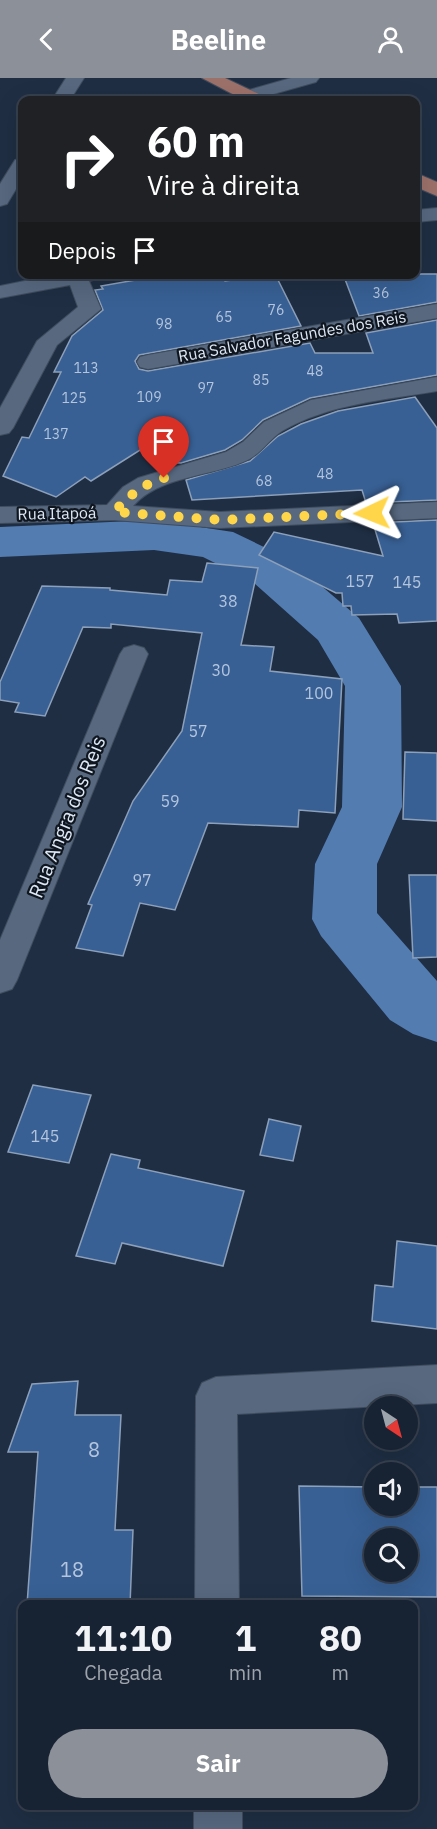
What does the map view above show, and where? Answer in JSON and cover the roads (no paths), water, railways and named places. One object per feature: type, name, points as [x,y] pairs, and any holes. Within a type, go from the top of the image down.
[{"type":"main road","points":[[211,78],[249,96]]},
{"type":"main road","points":[[420,181],[437,190]]},
{"type":"street","points":[[64,96],[75,78]]},
{"type":"street","points":[[259,96],[310,78]]},
{"type":"street","points":[[0,200],[18,171]]},
{"type":"street","points":[[420,216],[437,214]]},
{"type":"street","points":[[0,292],[70,279]]},
{"type":"street","points":[[1,428],[48,341],[90,309],[86,279]]},
{"type":"street","name":"Rua Salvador Fagundes dos Reis","points":[[148,362],[437,311]]},
{"type":"street","points":[[114,512],[132,492],[147,483],[235,457],[252,447],[272,427],[320,405],[437,384]]},
{"type":"street","name":"Rua Itapoá","points":[[0,515],[114,512],[220,520],[437,510]]},
{"type":"street","name":"Rua Angra dos Reis","points":[[0,980],[134,654]]},
{"type":"street","points":[[217,1600],[216,1396],[437,1384]]},
{"type":"street","points":[[218,1810],[218,1829]]},
{"type":"waterway","points":[[0,542],[154,535],[215,543],[272,571],[340,630],[373,686],[372,807],[346,864],[344,919],[414,1001],[437,1015]]}]
